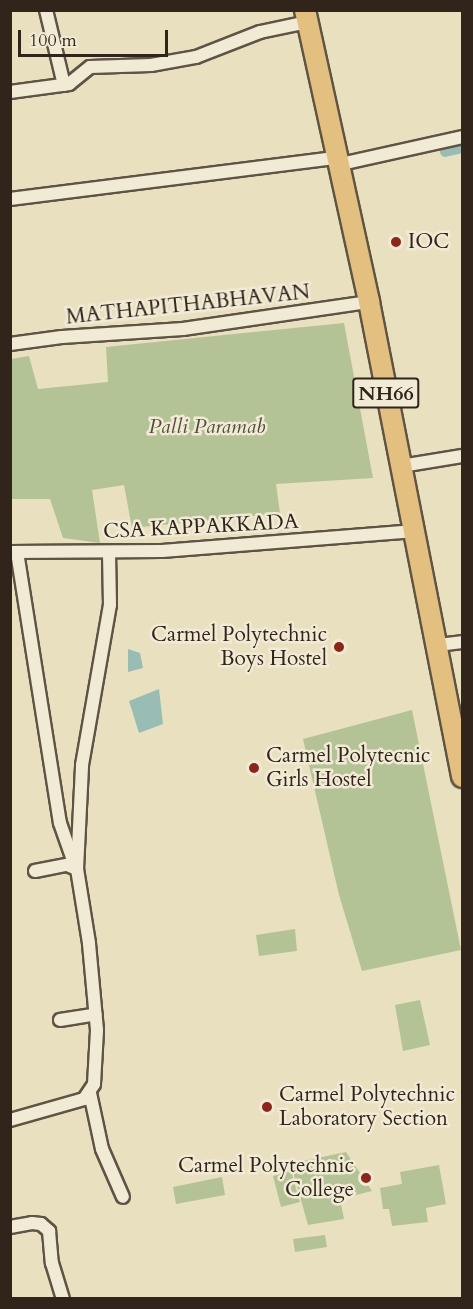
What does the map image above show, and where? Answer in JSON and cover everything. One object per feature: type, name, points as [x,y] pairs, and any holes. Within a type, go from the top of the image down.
[{"type":"highway","name":"NH66","points":[[306,16],[335,162],[369,302],[400,466],[438,645],[462,777]]},
{"type":"street","points":[[46,10],[64,85]]},
{"type":"street","points":[[10,92],[64,85],[90,67],[179,61],[306,16]]},
{"type":"street","points":[[10,200],[335,162],[462,137]]},
{"type":"street","name":"MATHAPITHABHAVAN","points":[[10,344],[62,337],[183,329],[369,302]]},
{"type":"street","points":[[400,466],[462,456]]},
{"type":"street","name":"CSA KAPPAKKADA","points":[[14,552],[109,554],[415,531]]},
{"type":"street","points":[[14,552],[60,823],[77,869],[90,943],[96,1014],[96,1070],[90,1093],[102,1149],[123,1197]]},
{"type":"street","points":[[77,869],[82,765],[110,605],[109,554]]},
{"type":"street","points":[[438,645],[462,642]]},
{"type":"street","points":[[35,871],[67,865],[77,869]]},
{"type":"street","points":[[60,1020],[96,1014]]},
{"type":"street","points":[[10,1120],[76,1102],[90,1093]]},
{"type":"street","points":[[10,1227],[32,1223],[41,1224],[49,1232],[52,1263],[63,1299]]},
{"type":"green space","name":"Palli Paramab","points":[[344,323],[373,478],[276,484],[280,513],[132,528],[124,485],[92,490],[100,543],[63,538],[50,499],[11,499],[11,359],[29,356],[38,389],[108,382],[106,347]]},
{"type":"green space","points":[[412,710],[461,950],[362,971],[339,895],[303,739]]},
{"type":"green space","points":[[295,929],[297,951],[259,956],[256,935]]},
{"type":"green space","points":[[420,1000],[430,1045],[403,1051],[395,1005]]},
{"type":"green space","points":[[346,1152],[372,1191],[340,1199],[344,1219],[308,1225],[292,1168],[271,1172],[270,1168]]},
{"type":"green space","points":[[439,1165],[446,1204],[426,1208],[428,1222],[392,1226],[389,1209],[383,1209],[380,1188],[402,1184],[400,1172]]},
{"type":"green space","points":[[291,1171],[300,1202],[281,1207],[273,1176]]},
{"type":"green space","points":[[222,1177],[225,1195],[176,1204],[173,1187]]},
{"type":"green space","points":[[325,1235],[327,1247],[295,1252],[293,1239]]},
{"type":"water","points":[[128,649],[140,653],[143,668],[128,672]]},
{"type":"water","points":[[159,689],[163,724],[139,733],[129,701]]},
{"type":"waterway","points":[[445,152],[462,148]]},
{"type":"place","name":"IOC","points":[[396,242]]},
{"type":"place","name":"Carmel Polytechnic Boys Hostel","points":[[339,647]]},
{"type":"place","name":"Carmel Polytecnic Girls Hostel","points":[[254,768]]},
{"type":"place","name":"Carmel Polytechnic Laboratory Section","points":[[267,1107]]},
{"type":"place","name":"Carmel Polytechnic College","points":[[366,1178]]}]
